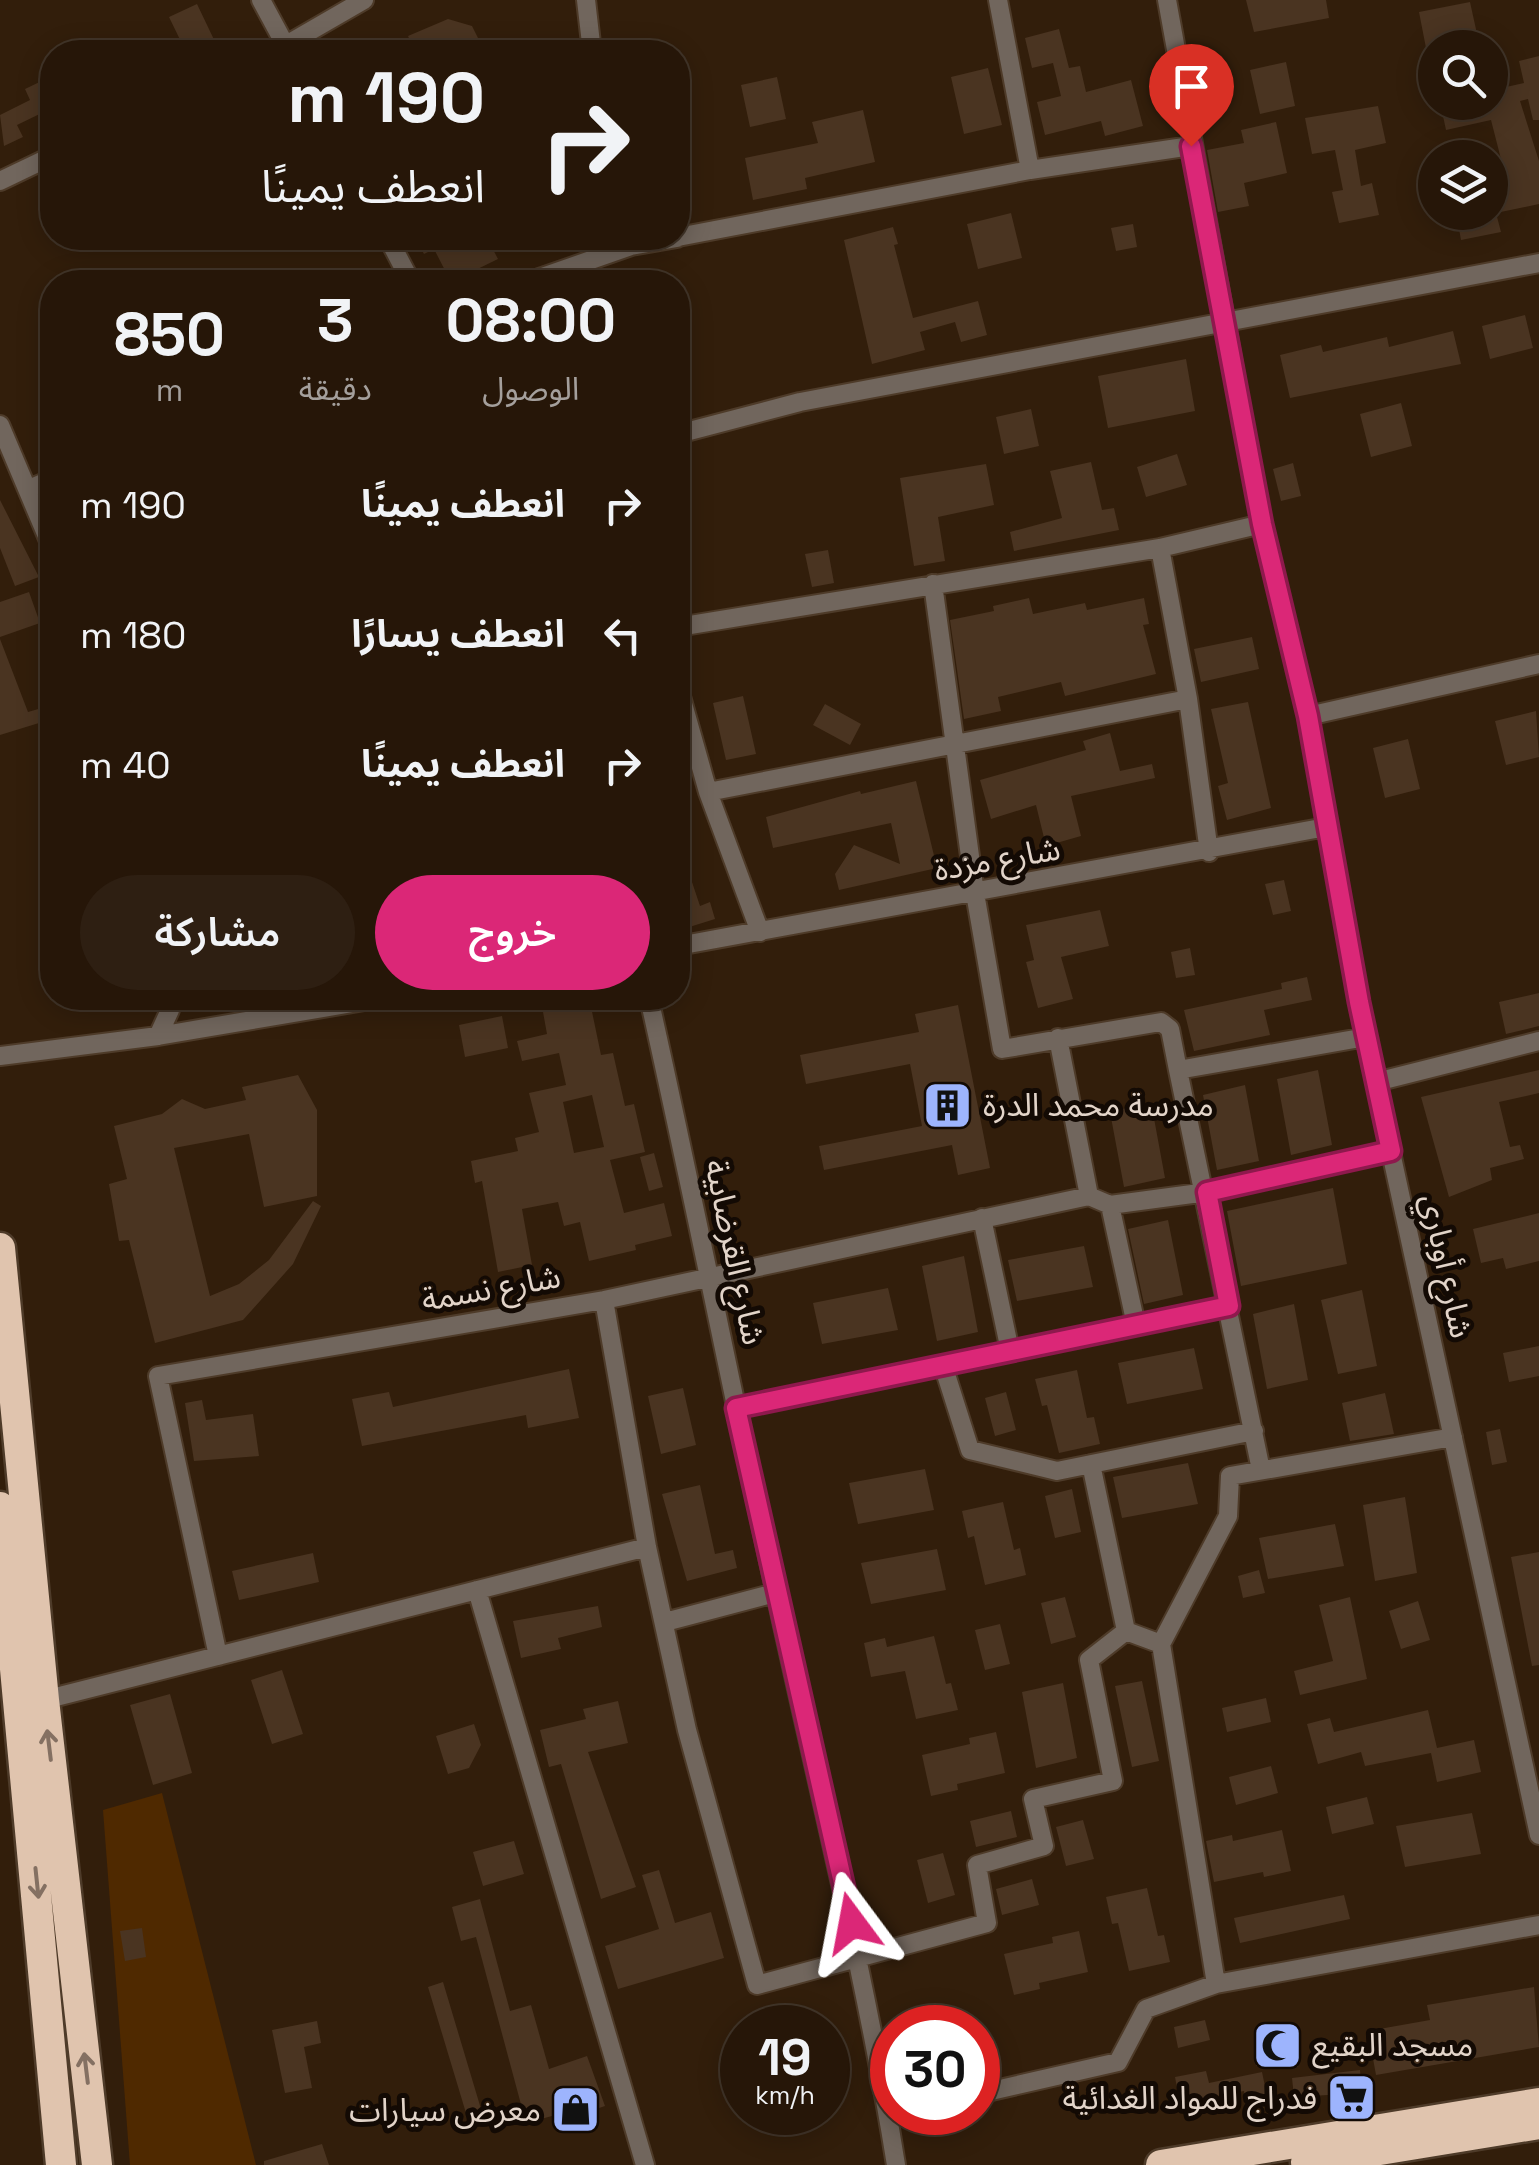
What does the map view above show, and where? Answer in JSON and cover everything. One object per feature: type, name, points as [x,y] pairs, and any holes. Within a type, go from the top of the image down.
[{"type":"highway","points":[[0,1248],[44,1700],[98,2165]]},
{"type":"highway","points":[[0,1507],[61,2165]]},
{"type":"highway","points":[[1161,2165],[1539,2102]]},
{"type":"highway","points":[[1288,2165],[1539,2124]]},
{"type":"street","points":[[261,0],[278,40]]},
{"type":"street","points":[[300,40],[364,0]]},
{"type":"street","points":[[586,0],[591,40]]},
{"type":"street","points":[[998,0],[1030,170]]},
{"type":"street","name":"شارع أوباري","points":[[1167,0],[1262,524],[1308,716],[1366,1038],[1539,1836]]},
{"type":"street","points":[[690,235],[1030,170],[1191,146]]},
{"type":"street","points":[[0,181],[40,162]]},
{"type":"street","points":[[562,270],[603,250]]},
{"type":"street","points":[[585,262],[588,270]]},
{"type":"street","points":[[690,431],[800,402],[1539,263]]},
{"type":"street","points":[[0,426],[40,518]]},
{"type":"street","points":[[29,490],[40,485]]},
{"type":"street","points":[[690,625],[1160,548],[1262,524]]},
{"type":"street","points":[[1160,548],[1188,700],[1208,852]]},
{"type":"street","points":[[933,584],[975,893],[1002,1049],[1161,1022],[1170,1029],[1262,1470]]},
{"type":"street","points":[[1308,716],[1539,664]]},
{"type":"street","points":[[708,792],[1188,700]]},
{"type":"street","points":[[690,728],[708,792],[760,932]]},
{"type":"street","name":"شارع مزدة","points":[[690,944],[1208,852],[1326,827]]},
{"type":"street","points":[[158,1036],[170,1010]]},
{"type":"street","points":[[0,1056],[158,1036],[311,1010]]},
{"type":"street","name":"شارع القرضابية","points":[[652,1010],[776,1592],[870,2006]]},
{"type":"street","points":[[1058,1038],[1089,1196],[1110,1205],[1207,1192],[1391,1151]]},
{"type":"street","points":[[1178,1070],[1366,1038]]},
{"type":"street","points":[[1376,1082],[1539,1040]]},
{"type":"street","name":"شارع نسمة","points":[[218,1656],[158,1376],[604,1300],[1089,1196]]},
{"type":"street","points":[[1110,1205],[1136,1325]]},
{"type":"street","points":[[982,1218],[1010,1351]]},
{"type":"street","points":[[604,1300],[647,1548],[686,1730],[757,1985],[987,1923],[977,1865],[1044,1846],[1033,1799],[1113,1781],[1089,1660],[1126,1631]]},
{"type":"street","points":[[736,1408],[1229,1306]]},
{"type":"street","points":[[943,1364],[970,1450],[1057,1470],[1254,1431]]},
{"type":"street","points":[[1216,1984],[1161,1644],[1228,1516],[1230,1476],[1452,1437]]},
{"type":"street","points":[[1091,1464],[1126,1631]]},
{"type":"street","points":[[44,1700],[647,1548]]},
{"type":"street","points":[[476,1590],[645,2165]]},
{"type":"street","points":[[665,1622],[776,1592]]},
{"type":"street","points":[[1126,1631],[1161,1644]]},
{"type":"street","points":[[1000,2089],[1118,2062],[1146,2009],[1216,1984],[1539,1925]]},
{"type":"street","name":"شارع القرضابية","points":[[894,2135],[896,2165]]},
{"type":"shaded area","points":[[162,1793],[256,2165],[130,2165],[103,1810]]},
{"type":"building","points":[[1246,0],[1326,0],[1329,18],[1254,32]]},
{"type":"building","points":[[1470,2],[1476,30],[1422,30],[1419,12]]},
{"type":"building","points":[[197,4],[214,40],[180,40],[169,17]]},
{"type":"building","points":[[448,19],[472,26],[479,40],[410,40],[408,36]]},
{"type":"building","points":[[1059,29],[1069,68],[1080,66],[1086,92],[1131,80],[1143,126],[1105,136],[1101,121],[1045,135],[1037,102],[1061,96],[1053,63],[1032,68],[1025,38]]},
{"type":"building","points":[[1539,56],[1539,120],[1533,120],[1528,99],[1520,101],[1539,161],[1539,204],[1508,210],[1508,140],[1496,140],[1491,120],[1508,120],[1508,87],[1524,83],[1519,61]]},
{"type":"building","points":[[1286,62],[1295,106],[1260,114],[1250,70]]},
{"type":"building","points":[[988,68],[1002,125],[964,134],[951,77]]},
{"type":"building","points":[[777,77],[786,119],[750,127],[741,85]]},
{"type":"building","points":[[40,82],[40,114],[17,125],[23,137],[4,146],[0,115],[30,100],[25,89]]},
{"type":"building","points":[[1378,106],[1386,143],[1355,150],[1361,186],[1372,183],[1379,215],[1339,223],[1332,192],[1343,190],[1335,150],[1312,154],[1305,118]]},
{"type":"building","points":[[863,110],[875,162],[805,178],[807,189],[753,200],[745,158],[818,143],[812,122]]},
{"type":"building","points":[[1444,120],[1491,120],[1446,130]]},
{"type":"building","points":[[1276,122],[1287,173],[1244,183],[1249,206],[1218,212],[1207,150],[1244,143],[1241,130]]},
{"type":"building","points":[[1011,213],[1022,258],[978,269],[967,224]]},
{"type":"building","points":[[1133,224],[1137,247],[1116,251],[1111,228]]},
{"type":"building","points":[[893,227],[913,318],[978,301],[987,335],[961,342],[955,322],[920,332],[925,350],[872,364],[844,240]]},
{"type":"building","points":[[1459,230],[1501,232],[1461,240]]},
{"type":"building","points":[[435,250],[493,250],[498,259],[476,270],[445,270]]},
{"type":"building","points":[[1525,315],[1533,348],[1490,359],[1482,326]]},
{"type":"building","points":[[1453,331],[1461,364],[1290,398],[1280,355],[1321,345],[1323,352],[1387,337],[1389,347]]},
{"type":"building","points":[[1186,359],[1195,411],[1108,428],[1098,376]]},
{"type":"building","points":[[1401,403],[1412,446],[1371,457],[1360,414]]},
{"type":"building","points":[[1031,409],[1039,446],[1004,454],[996,417]]},
{"type":"building","points":[[1177,454],[1187,485],[1146,497],[1137,467]]},
{"type":"building","points":[[1091,462],[1102,510],[1114,508],[1119,530],[1014,551],[1010,532],[1062,518],[1050,471]]},
{"type":"building","points":[[1293,463],[1301,496],[1281,501],[1273,469]]},
{"type":"building","points":[[986,464],[994,505],[938,517],[945,561],[914,566],[900,478]]},
{"type":"building","points":[[0,500],[39,577],[15,586],[0,548]]},
{"type":"building","points":[[828,550],[834,583],[812,587],[805,554]]},
{"type":"building","points":[[29,592],[40,623],[0,637],[0,602]]},
{"type":"building","points":[[1029,598],[1033,614],[1085,603],[1087,610],[1144,598],[1149,624],[1143,625],[1156,674],[1065,696],[1061,682],[998,697],[1001,711],[964,719],[950,620],[994,611],[993,606]]},
{"type":"building","points":[[1252,637],[1259,669],[1201,682],[1194,649]]},
{"type":"building","points":[[0,639],[28,712],[40,708],[40,723],[0,735]]},
{"type":"building","points":[[743,696],[756,754],[726,760],[713,703]]},
{"type":"building","points":[[1248,702],[1271,808],[1227,820],[1218,786],[1228,783],[1211,709]]},
{"type":"building","points":[[825,704],[861,724],[850,745],[813,725]]},
{"type":"building","points":[[1536,711],[1539,757],[1506,765],[1495,721]]},
{"type":"building","points":[[1110,733],[1120,771],[1152,764],[1155,778],[1071,796],[1081,836],[1046,846],[1036,805],[991,819],[980,780],[1086,750],[1083,741]]},
{"type":"building","points":[[1408,739],[1420,789],[1385,798],[1373,748]]},
{"type":"building","points":[[916,781],[937,868],[839,890],[835,874],[854,845],[900,864],[891,823],[773,848],[766,817],[860,791],[861,794]]},
{"type":"building","points":[[690,876],[700,906],[710,902],[715,919],[690,927]]},
{"type":"building","points":[[1284,880],[1291,911],[1273,915],[1265,884]]},
{"type":"building","points":[[1100,910],[1109,946],[1061,957],[1073,999],[1038,1008],[1026,962],[1034,960],[1026,925]]},
{"type":"building","points":[[1190,948],[1195,975],[1176,978],[1171,952]]},
{"type":"building","points":[[1307,977],[1312,1000],[1264,1010],[1270,1035],[1194,1051],[1184,1010],[1282,989],[1281,983]]},
{"type":"building","points":[[1539,993],[1539,1026],[1506,1034],[1499,1002]]},
{"type":"building","name":"مدرسة محمد الدرة","points":[[958,1005],[990,1168],[958,1175],[952,1145],[824,1170],[819,1146],[922,1126],[910,1064],[806,1084],[800,1055],[919,1032],[915,1014]]},
{"type":"building","points":[[592,1010],[601,1055],[613,1053],[625,1106],[634,1104],[645,1152],[610,1160],[624,1213],[664,1203],[672,1236],[635,1245],[636,1250],[589,1261],[580,1222],[564,1226],[558,1202],[522,1209],[532,1265],[498,1272],[482,1181],[475,1183],[471,1161],[518,1151],[515,1138],[539,1132],[529,1093],[566,1085],[559,1053],[522,1061],[517,1041],[547,1034],[543,1012]],"holes":[[[592,1095],[604,1147],[574,1153],[563,1102]]]},
{"type":"building","points":[[502,1016],[508,1048],[465,1057],[459,1025]]},
{"type":"building","points":[[1318,1070],[1332,1145],[1291,1155],[1277,1079]]},
{"type":"building","points":[[1539,1070],[1539,1093],[1499,1102],[1510,1147],[1520,1145],[1524,1159],[1490,1168],[1492,1180],[1449,1197],[1421,1097]]},
{"type":"building","points":[[298,1075],[317,1110],[317,1196],[264,1207],[249,1134],[174,1148],[210,1296],[239,1284],[269,1260],[313,1201],[321,1206],[293,1264],[243,1320],[155,1343],[129,1240],[119,1241],[109,1184],[127,1179],[114,1126],[162,1114],[182,1099],[205,1109],[246,1100],[242,1087]]},
{"type":"building","points":[[1245,1085],[1259,1161],[1217,1170],[1203,1095]]},
{"type":"building","points":[[1151,1102],[1165,1178],[1124,1187],[1110,1112]]},
{"type":"building","points":[[654,1153],[663,1187],[649,1191],[640,1157]]},
{"type":"building","points":[[1333,1188],[1347,1264],[1241,1286],[1227,1211]]},
{"type":"building","points":[[1539,1213],[1539,1261],[1506,1269],[1503,1258],[1481,1263],[1473,1229]]},
{"type":"building","points":[[1168,1220],[1183,1295],[1144,1304],[1128,1229]]},
{"type":"building","points":[[1084,1246],[1093,1287],[1017,1301],[1008,1260]]},
{"type":"building","points":[[964,1256],[978,1332],[937,1341],[922,1266]]},
{"type":"building","points":[[888,1288],[898,1330],[822,1344],[813,1303]]},
{"type":"building","points":[[1362,1290],[1377,1366],[1338,1374],[1321,1300]]},
{"type":"building","points":[[1294,1304],[1308,1380],[1267,1389],[1253,1314]]},
{"type":"building","points":[[1539,1346],[1539,1376],[1509,1382],[1503,1353]]},
{"type":"building","points":[[1194,1348],[1203,1389],[1127,1404],[1118,1363]]},
{"type":"building","points":[[569,1369],[579,1418],[528,1428],[526,1415],[362,1446],[352,1399],[389,1392],[393,1407]]},
{"type":"building","points":[[1077,1370],[1087,1418],[1094,1417],[1100,1444],[1059,1453],[1047,1405],[1042,1406],[1035,1379]]},
{"type":"building","points":[[683,1388],[696,1445],[661,1454],[648,1396]]},
{"type":"building","points":[[1006,1392],[1016,1430],[995,1436],[985,1398]]},
{"type":"building","points":[[1385,1393],[1394,1434],[1350,1441],[1342,1403]]},
{"type":"building","points":[[202,1400],[206,1420],[253,1414],[259,1456],[194,1461],[185,1403]]},
{"type":"building","points":[[1500,1429],[1507,1462],[1492,1465],[1486,1432]]},
{"type":"building","points":[[1188,1463],[1198,1504],[1122,1518],[1113,1477]]},
{"type":"building","points":[[925,1469],[934,1510],[858,1524],[849,1483]]},
{"type":"building","points":[[700,1485],[715,1554],[733,1550],[737,1568],[687,1581],[662,1494]]},
{"type":"building","points":[[1072,1489],[1081,1532],[1055,1538],[1045,1496]]},
{"type":"building","points":[[1405,1497],[1417,1573],[1375,1581],[1363,1505]]},
{"type":"building","points":[[1003,1502],[1014,1550],[1020,1548],[1026,1575],[985,1585],[974,1536],[968,1538],[962,1511]]},
{"type":"building","points":[[1335,1524],[1344,1566],[1268,1579],[1259,1538]]},
{"type":"building","points":[[937,1549],[946,1590],[871,1604],[861,1563]]},
{"type":"building","points":[[1539,1552],[1539,1665],[1532,1666],[1511,1557]]},
{"type":"building","points":[[313,1553],[319,1582],[239,1600],[232,1571]]},
{"type":"building","points":[[1259,1570],[1265,1593],[1243,1598],[1238,1576]]},
{"type":"building","points":[[1065,1597],[1076,1637],[1051,1644],[1041,1603]]},
{"type":"building","points":[[1350,1597],[1367,1679],[1300,1695],[1294,1671],[1333,1661],[1319,1605]]},
{"type":"building","points":[[1418,1601],[1430,1640],[1401,1649],[1389,1611]]},
{"type":"building","points":[[598,1606],[602,1627],[558,1638],[561,1649],[521,1658],[513,1621]]},
{"type":"building","points":[[1000,1624],[1010,1664],[985,1670],[975,1630]]},
{"type":"building","points":[[934,1636],[946,1684],[951,1683],[958,1710],[916,1719],[905,1671],[871,1677],[864,1643],[885,1638],[887,1647]]},
{"type":"building","points":[[282,1670],[303,1734],[272,1744],[251,1680]]},
{"type":"building","points":[[1142,1681],[1159,1761],[1132,1767],[1115,1686]]},
{"type":"building","points":[[1063,1683],[1077,1758],[1036,1768],[1022,1692]]},
{"type":"building","points":[[170,1694],[192,1773],[153,1785],[130,1705]]},
{"type":"building","points":[[1266,1698],[1271,1722],[1227,1732],[1222,1708]]},
{"type":"building","points":[[618,1701],[628,1743],[588,1752],[636,1887],[601,1899],[561,1764],[549,1767],[540,1730],[586,1719],[583,1709]]},
{"type":"building","points":[[1428,1710],[1437,1748],[1474,1740],[1481,1772],[1437,1782],[1431,1753],[1365,1766],[1361,1752],[1318,1764],[1307,1724],[1330,1718],[1334,1732]]},
{"type":"building","points":[[474,1724],[481,1745],[469,1768],[448,1774],[436,1736]]},
{"type":"building","points":[[996,1732],[1005,1773],[957,1784],[958,1790],[931,1796],[922,1755],[970,1744],[969,1738]]},
{"type":"building","points":[[1271,1766],[1278,1793],[1236,1805],[1229,1777]]},
{"type":"building","points":[[1367,1797],[1374,1824],[1332,1834],[1326,1807]]},
{"type":"building","points":[[1011,1811],[1017,1837],[976,1847],[970,1821]]},
{"type":"building","points":[[1472,1813],[1481,1854],[1405,1867],[1396,1826]]},
{"type":"building","points":[[1083,1820],[1094,1859],[1066,1866],[1056,1827]]},
{"type":"building","points":[[1282,1830],[1291,1871],[1214,1882],[1206,1841],[1232,1835],[1233,1841]]},
{"type":"building","points":[[514,1841],[524,1874],[483,1886],[473,1852]]},
{"type":"building","points":[[943,1853],[955,1895],[928,1903],[917,1860]]},
{"type":"building","points":[[659,1870],[675,1923],[711,1912],[724,1958],[618,1989],[605,1946],[659,1929],[642,1875]]},
{"type":"building","points":[[1032,1879],[1039,1905],[1002,1915],[996,1889]]},
{"type":"building","points":[[1147,1888],[1158,1936],[1164,1935],[1170,1962],[1129,1971],[1118,1923],[1112,1924],[1106,1897]]},
{"type":"building","points":[[1344,1895],[1350,1919],[1240,1943],[1234,1918]]},
{"type":"building","points":[[480,1899],[510,2011],[531,2005],[549,2069],[587,2056],[605,2106],[555,2123],[552,2116],[526,2123],[476,1937],[461,1941],[452,1907]]},
{"type":"building","points":[[142,1928],[146,1957],[125,1961],[120,1931]]},
{"type":"building","points":[[1079,1931],[1088,1972],[1039,1983],[1040,1989],[1014,1995],[1004,1954],[1053,1943],[1052,1937]]},
{"type":"building","points":[[443,1982],[484,2119],[469,2123],[428,1987]]},
{"type":"building","points":[[1534,1987],[1539,2047],[1376,2075],[1368,2031],[1430,2020],[1427,2005]]},
{"type":"building","points":[[1205,2020],[1210,2040],[1178,2048],[1174,2027]]},
{"type":"building","points":[[317,2021],[321,2043],[304,2047],[312,2088],[285,2093],[272,2030]]},
{"type":"building","name":"مسجد البقيع","points":[[1257,2027],[1295,2029],[1298,2067],[1256,2066]]},
{"type":"building","points":[[1360,2070],[1362,2093],[1294,2097],[1292,2078]]},
{"type":"building","points":[[1206,2071],[1209,2083],[1262,2072],[1269,2106],[1248,2111],[1244,2091],[1180,2103],[1175,2077]]},
{"type":"building","points":[[322,2144],[329,2165],[264,2165],[264,2161]]},
{"type":"place","name":"مدرسة محمد الدرة","points":[[948,1105]]},
{"type":"place","name":"مسجد البقيع","points":[[1277,2045]]},
{"type":"place","name":"فدراج للمواد الغدائية","points":[[1352,2098]]},
{"type":"place","name":"معرض سيارات","points":[[576,2110]]},
{"type":"route","points":[[852,1923],[736,1408],[1229,1306],[1207,1192],[1391,1151],[1359,1002],[1308,716],[1262,524],[1191,146]]}]
